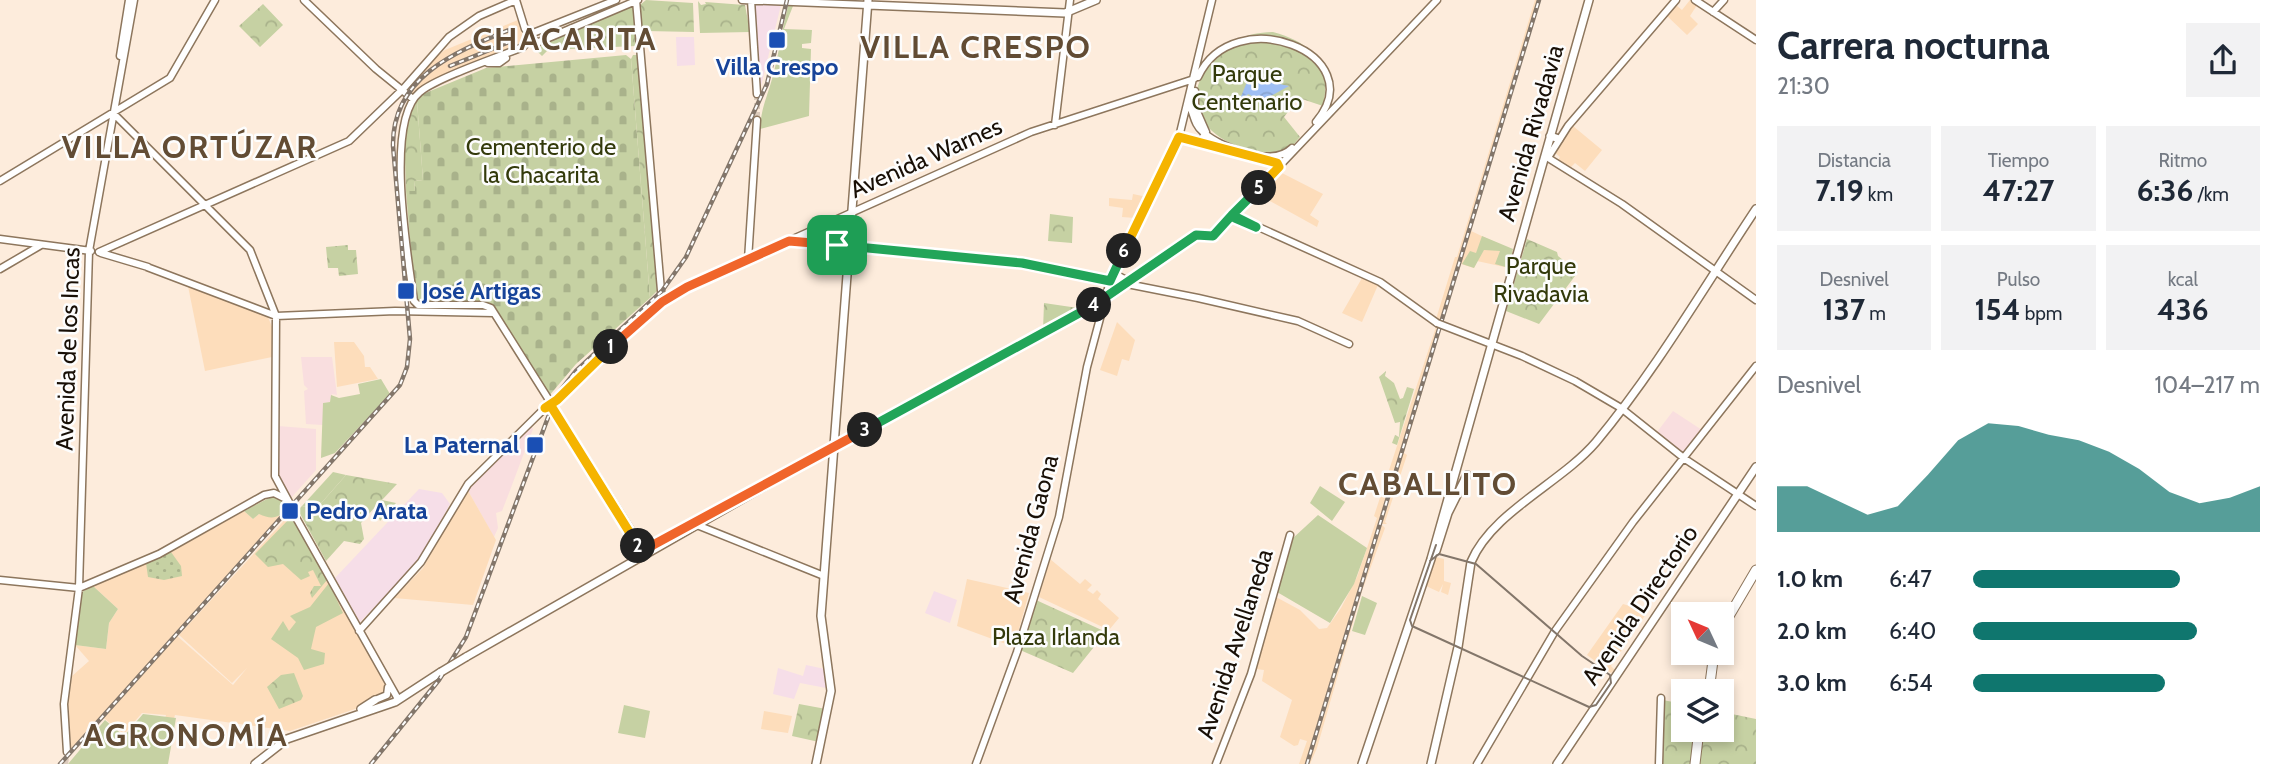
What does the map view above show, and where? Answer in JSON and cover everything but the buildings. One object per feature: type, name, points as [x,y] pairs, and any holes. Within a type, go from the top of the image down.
[{"type":"highway","points":[[1731,602],[1756,561]]},
{"type":"highway","points":[[1734,608],[1756,570]]},
{"type":"highway","points":[[1697,764],[1700,742]]},
{"type":"main road","name":"Avenida de los Incas","points":[[64,707],[79,588],[87,424],[84,407],[89,251],[132,0]]},
{"type":"main road","points":[[0,181],[173,75],[215,0]]},
{"type":"main road","points":[[304,0],[398,91],[413,99]]},
{"type":"main road","points":[[398,91],[447,35],[479,13],[509,0]]},
{"type":"main road","points":[[99,253],[349,141],[454,33],[479,16],[516,0],[529,35],[538,42]]},
{"type":"main road","points":[[480,65],[525,47],[529,35],[588,10],[617,0],[620,5],[633,2]]},
{"type":"main road","points":[[743,0],[870,2],[1069,12],[1096,0]]},
{"type":"main road","points":[[751,0],[757,94]]},
{"type":"main road","points":[[1055,122],[1070,0]]},
{"type":"main road","points":[[1208,136],[1194,99],[1212,0]]},
{"type":"main road","points":[[255,764],[287,739],[398,699],[644,552],[1102,302],[1200,234],[1208,237],[1437,0]]},
{"type":"main road","name":"Avenida Rivadavia","points":[[1431,559],[1528,214],[1547,157],[1550,136],[1589,0]]},
{"type":"main road","points":[[1676,0],[1595,94],[1547,157],[1756,300]]},
{"type":"main road","points":[[1695,0],[1706,7],[1719,6],[1721,17],[1756,40]]},
{"type":"main road","points":[[633,2],[637,10],[662,302]]},
{"type":"main road","points":[[413,306],[400,147],[404,121],[413,99],[423,89],[633,2]]},
{"type":"main road","points":[[818,764],[831,691],[821,623],[870,2]]},
{"type":"main road","points":[[585,23],[592,18],[588,10]]},
{"type":"main road","points":[[1200,64],[1221,44],[1240,32]]},
{"type":"main road","points":[[1221,44],[1258,32],[1283,33],[1302,42],[1318,57],[1326,75],[1327,95],[1321,119]]},
{"type":"main road","points":[[1317,49],[1325,62],[1331,81],[1329,114]]},
{"type":"main road","name":"Avenida Gaona","points":[[976,764],[1035,595],[1059,515],[1102,302],[1179,137],[1200,64]]},
{"type":"main road","name":"Avenida Warnes","points":[[359,631],[421,562],[463,486],[547,402],[559,399],[586,369],[662,302],[687,287],[1055,122],[1194,79]]},
{"type":"main road","points":[[1188,103],[1194,118],[1208,136],[1228,147],[1280,160]]},
{"type":"main road","points":[[113,113],[246,248],[261,284],[265,307],[276,316]]},
{"type":"main road","points":[[1185,118],[1194,118]]},
{"type":"main road","points":[[748,260],[757,120]]},
{"type":"main road","points":[[1200,142],[1208,136]]},
{"type":"main road","points":[[1550,136],[1559,139]]},
{"type":"main road","points":[[1179,137],[1280,160]]},
{"type":"main road","points":[[1430,764],[1452,672],[1471,562],[1475,553],[1514,512],[1587,452],[1621,408],[1756,209]]},
{"type":"main road","points":[[1232,215],[1380,282],[1440,324],[1564,376],[1621,408],[1685,459],[1756,506]]},
{"type":"main road","points":[[811,233],[839,245]]},
{"type":"main road","points":[[0,239],[120,257],[210,291],[265,307],[276,316],[395,311],[413,306],[492,311],[644,552]]},
{"type":"main road","points":[[789,241],[1022,263],[1126,280],[1126,284]]},
{"type":"main road","points":[[0,269],[43,244]]},
{"type":"main road","points":[[110,248],[120,257]]},
{"type":"main road","points":[[1111,279],[1294,320],[1349,344]]},
{"type":"main road","points":[[0,580],[79,588],[159,554],[272,495],[288,502],[275,476],[276,316]]},
{"type":"main road","points":[[1476,764],[1555,631],[1612,552],[1756,366]]},
{"type":"main road","points":[[547,402],[559,399],[562,409]]},
{"type":"main road","points":[[76,415],[84,407]]},
{"type":"main road","points":[[818,764],[835,692],[825,617],[836,445]]},
{"type":"main road","name":"Avenida Directorio","points":[[1557,764],[1756,467]]},
{"type":"main road","name":"Avenida Rivadavia","points":[[1362,764],[1431,559],[1452,503],[1467,475]]},
{"type":"main road","points":[[295,514],[398,699]]},
{"type":"main road","points":[[695,524],[824,576]]},
{"type":"main road","name":"Avenida Avellaneda","points":[[1216,764],[1251,674],[1290,535]]},
{"type":"main road","points":[[361,709],[388,694],[387,681]]},
{"type":"main road","points":[[1659,764],[1661,698]]},
{"type":"main road","points":[[249,764],[284,735],[398,699]]},
{"type":"main road","points":[[64,707],[67,716]]},
{"type":"main road","points":[[64,707],[67,726],[66,753]]},
{"type":"shaded area","points":[[1535,0],[1540,0],[1471,231],[1514,251],[1509,268],[1477,261],[1474,268],[1461,264],[1443,322],[1436,319]]},
{"type":"shaded area","points":[[1690,0],[1697,5],[1690,16],[1698,24],[1687,35],[1667,16],[1676,5],[1682,10]]},
{"type":"shaded area","points":[[755,5],[781,5],[759,94],[759,71]]},
{"type":"shaded area","points":[[518,20],[525,43],[426,83],[413,94],[406,90],[427,64],[445,50]]},
{"type":"shaded area","points":[[676,37],[694,37],[695,65],[677,66]]},
{"type":"shaded area","points":[[1573,126],[1602,150],[1585,171],[1575,163],[1570,168],[1558,160],[1560,157],[1553,151]]},
{"type":"shaded area","points":[[1280,172],[1323,194],[1310,215],[1319,221],[1317,227],[1259,195]]},
{"type":"shaded area","points":[[1133,194],[1147,197],[1135,218],[1122,217],[1123,208],[1109,206],[1109,198],[1132,200]]},
{"type":"shaded area","points":[[1362,278],[1378,285],[1362,322],[1342,313]]},
{"type":"shaded area","points":[[188,286],[268,317],[272,327],[272,357],[205,371]]},
{"type":"shaded area","points":[[1117,322],[1135,340],[1129,361],[1122,359],[1117,376],[1100,370]]},
{"type":"shaded area","points":[[1436,327],[1441,329],[1404,453],[1407,455],[1385,522],[1387,524],[1381,524],[1385,528],[1362,591],[1317,748],[1310,764],[1299,764],[1307,741],[1300,739],[1298,745],[1294,746],[1280,737],[1292,700],[1262,681],[1264,670],[1256,669],[1276,597],[1300,610],[1319,629],[1327,628],[1341,608],[1357,577],[1367,548],[1377,518],[1374,516]]},
{"type":"shaded area","points":[[334,342],[354,342],[364,356],[365,367],[370,367],[378,379],[337,387]]},
{"type":"shaded area","points":[[301,357],[332,357],[337,395],[332,394],[330,402],[323,403],[323,425],[306,424],[304,391],[308,389],[304,385]]},
{"type":"shaded area","points":[[1673,411],[1702,430],[1684,453],[1657,432]]},
{"type":"shaded area","points":[[278,426],[316,429],[316,470],[291,498],[278,477]]},
{"type":"shaded area","points":[[531,426],[533,429],[502,511],[496,513],[498,528],[494,537],[467,489]]},
{"type":"shaded area","points":[[419,489],[442,493],[450,504],[417,563],[360,622],[335,578]]},
{"type":"shaded area","points":[[467,489],[496,540],[473,605],[394,598],[423,568]]},
{"type":"shaded area","points":[[289,508],[176,635],[233,685],[247,668],[232,683],[179,635],[291,513],[385,685],[386,693],[370,698],[361,707],[290,731],[175,715],[172,725],[164,723],[166,715],[142,713],[124,734],[101,716],[71,750],[68,701],[72,676],[89,661],[75,645],[106,649],[109,623],[118,609],[93,586],[164,556],[244,511],[253,519],[259,514],[281,516]]},
{"type":"shaded area","points":[[1436,557],[1444,559],[1444,581],[1451,583],[1448,595],[1441,592],[1443,584],[1439,592],[1426,586]]},
{"type":"shaded area","points":[[1050,559],[1080,584],[1085,579],[1092,585],[1087,590],[1093,594],[1097,590],[1101,594],[1098,599],[1119,618],[1109,630],[1039,597]]},
{"type":"shaded area","points":[[967,579],[1029,593],[1014,647],[957,626]]},
{"type":"shaded area","points":[[934,591],[957,600],[950,623],[925,613]]},
{"type":"shaded area","points":[[1623,604],[1646,611],[1650,608],[1611,666],[1615,670],[1611,673],[1587,655]]},
{"type":"shaded area","points":[[806,665],[825,669],[826,688],[800,683],[794,699],[773,694],[778,668],[803,676]]},
{"type":"shaded area","points":[[764,711],[792,716],[788,733],[761,729]]},
{"type":"green space","points":[[646,0],[693,3],[694,32],[646,31],[646,27],[642,27],[640,5]]},
{"type":"green space","points":[[698,1],[701,5],[706,4],[705,2],[745,5],[750,32],[700,33]]},
{"type":"green space","points":[[263,4],[283,25],[260,47],[239,26]]},
{"type":"green space","points":[[788,6],[793,6],[784,29],[812,30],[811,43],[802,44],[802,48],[811,49],[809,116],[760,129],[763,110]]},
{"type":"green space","points":[[635,7],[636,46],[548,50],[542,56],[537,51],[543,41]]},
{"type":"green space","name":"Parque Centenario","points":[[1273,32],[1309,49],[1322,67],[1325,91],[1323,106],[1299,98],[1284,117],[1300,137],[1285,152],[1271,154],[1236,145],[1210,129],[1201,118],[1197,106],[1197,92],[1201,77],[1225,48],[1246,36]]},
{"type":"green space","name":"Cementerio de la Chacarita","points":[[626,55],[631,59],[650,298],[576,364],[549,396],[491,304],[415,301],[406,191],[415,191],[414,181],[423,180],[417,101],[423,94],[486,68]]},
{"type":"green space","points":[[633,55],[638,55],[657,291],[650,298],[631,59]]},
{"type":"green space","points":[[417,101],[423,180],[414,181],[415,191],[406,191],[404,128]]},
{"type":"green space","points":[[1050,214],[1073,217],[1072,243],[1048,241]]},
{"type":"green space","points":[[1482,236],[1513,249],[1509,268],[1495,264],[1500,251],[1484,250],[1474,268],[1462,264],[1470,251],[1476,253]]},
{"type":"green space","name":"Parque Rivadavia","points":[[1527,239],[1557,252],[1558,256],[1578,272],[1539,324],[1506,311]]},
{"type":"green space","points":[[348,245],[348,250],[356,250],[358,274],[339,276],[338,268],[328,268],[326,247]]},
{"type":"green space","points":[[1044,303],[1078,308],[1079,310],[1043,330]]},
{"type":"green space","points":[[1386,371],[1385,376],[1394,383],[1400,399],[1407,387],[1414,389],[1397,445],[1392,443],[1395,435],[1399,437],[1400,422],[1395,423],[1379,377]]},
{"type":"green space","points":[[381,379],[390,394],[335,453],[321,458],[323,403],[330,402],[331,395],[339,398],[360,394],[358,384]]},
{"type":"green space","points":[[333,472],[346,475],[316,509],[302,506]]},
{"type":"green space","points":[[346,475],[397,484],[382,500],[396,503],[380,521],[375,507],[361,523],[364,539],[360,544],[344,541],[326,561],[298,510],[302,506],[316,509]]},
{"type":"green space","points":[[1320,486],[1345,502],[1332,521],[1310,503]]},
{"type":"green space","points":[[271,497],[278,498],[289,508],[275,517],[259,514],[253,519],[244,511]]},
{"type":"green space","points":[[1318,515],[1367,548],[1354,584],[1330,623],[1277,592],[1292,539]]},
{"type":"green space","points":[[292,516],[327,580],[312,598],[310,593],[314,586],[321,586],[313,570],[308,572],[310,576],[301,580],[283,564],[268,567],[255,554]]},
{"type":"green space","points":[[171,552],[181,566],[182,576],[164,580],[148,577],[146,563]]},
{"type":"green space","points":[[329,583],[343,613],[316,627],[311,649],[325,653],[324,664],[304,670],[298,658],[271,639],[283,621],[289,631],[296,622],[290,616],[310,607]]},
{"type":"green space","points":[[93,586],[118,609],[109,623],[106,649],[75,645],[82,592]]},
{"type":"green space","points":[[1362,596],[1377,603],[1365,635],[1352,631]]},
{"type":"green space","name":"Plaza Irlanda","points":[[1036,600],[1106,632],[1073,673],[1020,650]]},
{"type":"green space","points":[[294,673],[303,696],[301,700],[279,709],[267,687],[281,675]]},
{"type":"green space","points":[[1663,700],[1671,702],[1671,742],[1734,742],[1734,714],[1756,719],[1756,764],[1661,764]]},
{"type":"green space","points":[[799,704],[826,709],[819,742],[792,736]]},
{"type":"green space","points":[[624,705],[650,711],[645,738],[618,733]]},
{"type":"green space","points":[[143,714],[176,718],[168,764],[68,764],[105,720],[124,736]]},
{"type":"water","points":[[1265,81],[1289,86],[1262,101],[1248,94],[1244,100],[1240,99],[1247,82]]},
{"type":"tunnel","points":[[757,94],[757,120]]},
{"type":"tunnel","points":[[65,764],[67,752]]},
{"type":"tram line","points":[[1430,561],[1439,554],[1476,564],[1582,656],[1610,675],[1611,683],[1596,705],[1589,707],[1412,626],[1410,620],[1436,545]]},
{"type":"railway","points":[[371,764],[439,680],[466,637],[556,396],[576,371],[662,291],[686,257],[767,84],[787,0]]},
{"type":"railway","points":[[1307,764],[1539,0]]},
{"type":"railway","points":[[60,764],[400,385],[407,367],[410,339],[393,146],[395,122],[403,102],[430,70],[448,58],[509,30]]},
{"type":"railway","points":[[450,66],[514,40]]},
{"type":"place","name":"Villa Crespo","points":[[777,40]]},
{"type":"place","name":"José Artigas","points":[[406,291]]},
{"type":"place","name":"La Paternal","points":[[535,445]]},
{"type":"place","name":"Pedro Arata","points":[[290,511]]},
{"type":"district","name":"CHACARITA","points":[[565,39]]},
{"type":"district","name":"VILLA CRESPO","points":[[976,47]]},
{"type":"district","name":"VILLA ORTÚZAR","points":[[190,147]]},
{"type":"district","name":"CABALLITO","points":[[1428,484]]},
{"type":"district","name":"AGRONOMÍA","points":[[186,735]]},
{"type":"route","points":[[837,245],[838,247],[789,241],[685,288],[659,304],[580,374],[565,393],[545,408],[551,406],[642,551],[1105,299],[1196,235],[1213,236],[1232,215],[1256,227],[1235,218],[1232,215],[1279,167],[1272,160],[1179,137],[1110,281],[1022,263],[839,243],[837,245]]}]
